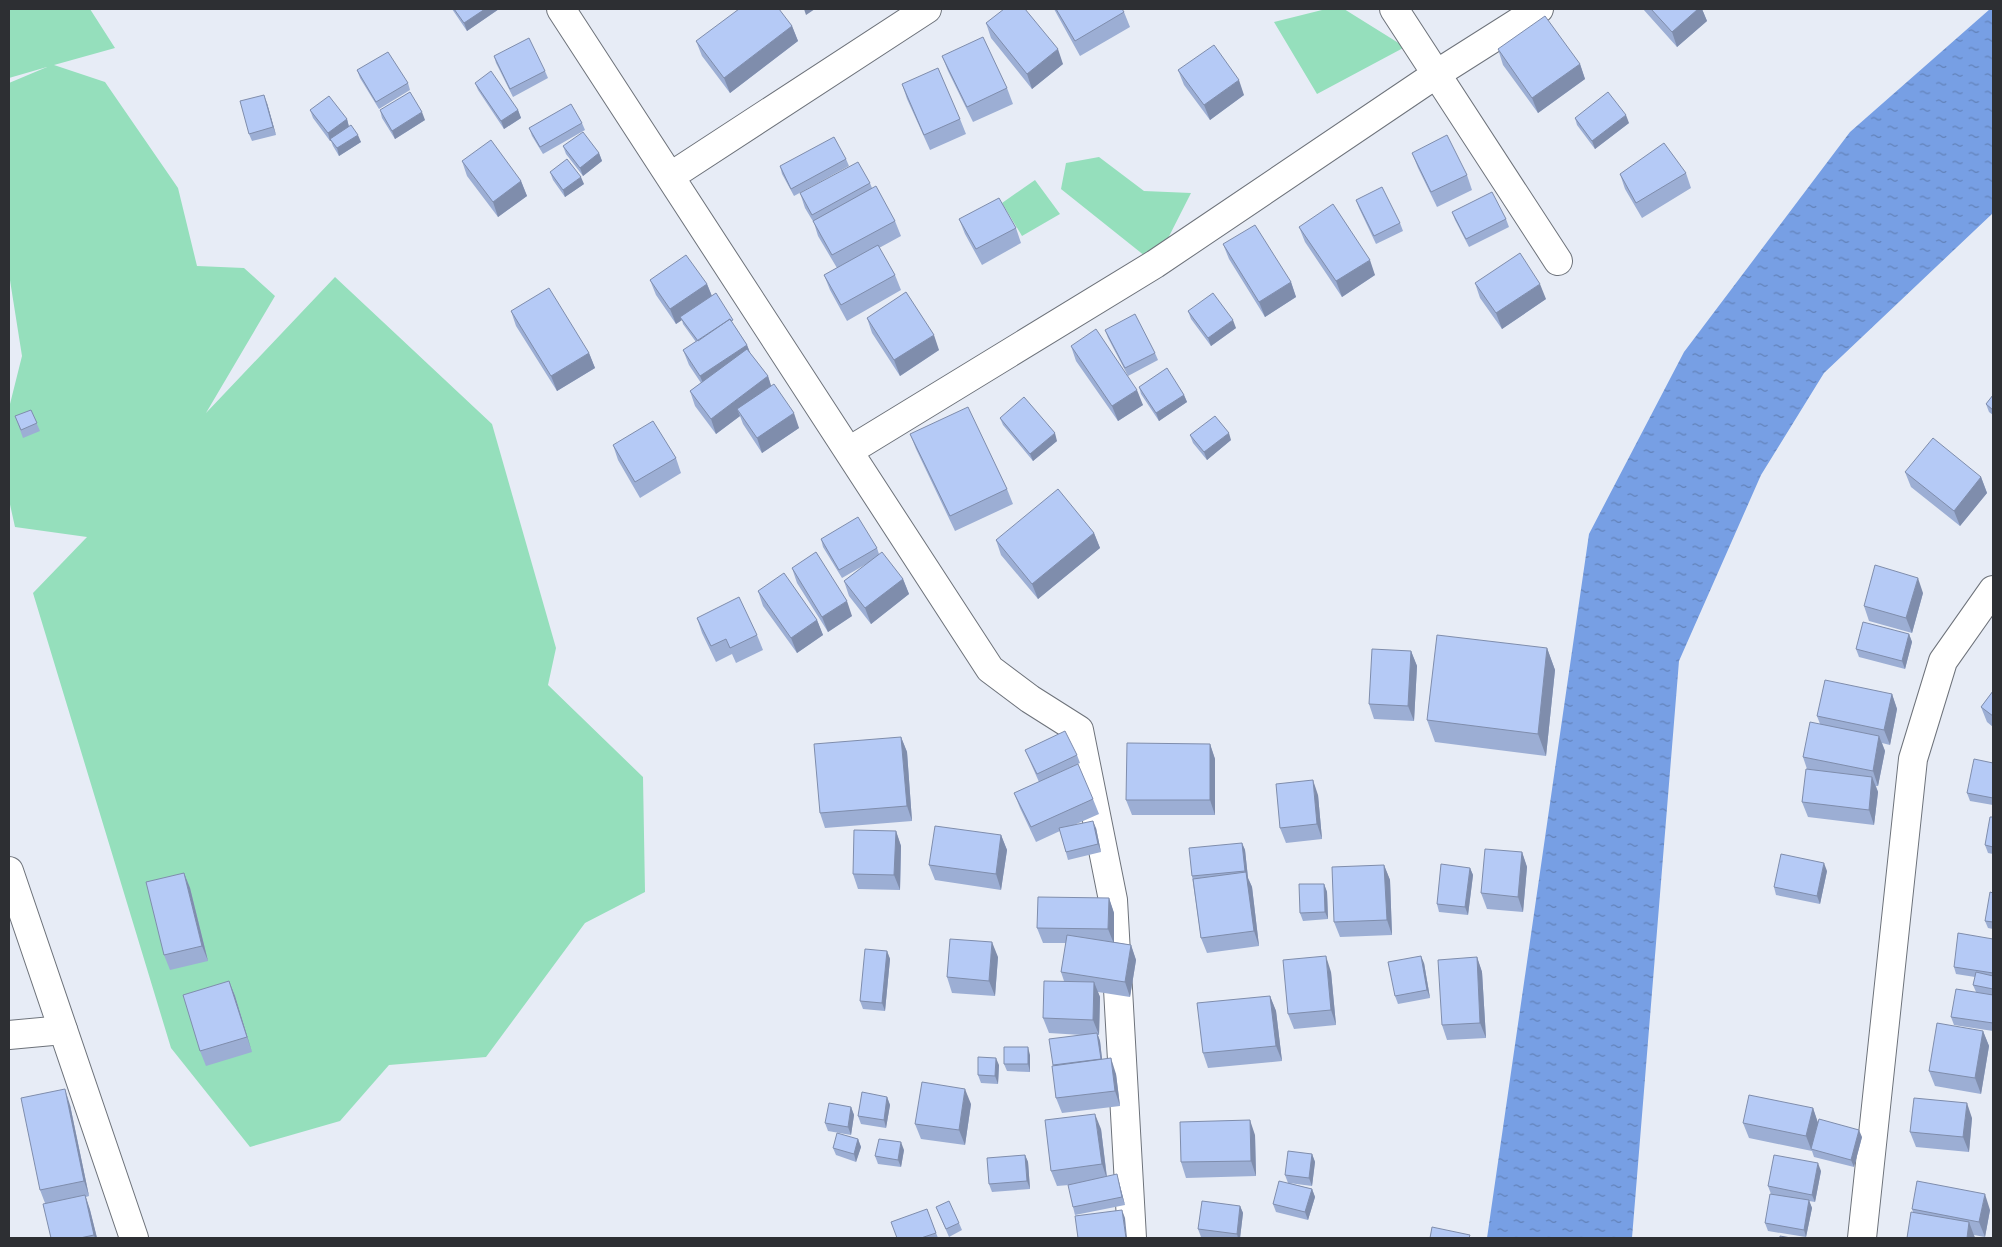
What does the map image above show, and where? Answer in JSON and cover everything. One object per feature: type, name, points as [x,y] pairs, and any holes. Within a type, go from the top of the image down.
[{"type":"street","points":[[561,9],[990,669],[1030,699],[1079,730],[1113,900],[1132,1238]]},
{"type":"street","points":[[671,176],[927,9]]},
{"type":"street","points":[[1394,9],[1438,73],[1558,261]]},
{"type":"street","points":[[849,451],[1155,264],[1438,73],[1539,9]]},
{"type":"street","points":[[1862,1238],[1913,759],[1943,661],[1993,590]]},
{"type":"street","points":[[9,871],[134,1238]]},
{"type":"street","points":[[9,1036],[63,1030]]},
{"type":"green space","points":[[9,9],[90,9],[115,48],[54,65],[105,82],[178,188],[197,266],[244,268],[275,296],[206,413],[335,277],[492,424],[556,648],[548,685],[643,777],[645,892],[585,923],[486,1057],[389,1065],[340,1121],[250,1147],[171,1048],[33,593],[87,537],[15,527],[9,500],[9,408],[22,356],[9,274],[9,83],[47,67],[9,78]]},
{"type":"green space","points":[[1326,9],[1344,9],[1405,47],[1317,94],[1274,22]]},
{"type":"green space","points":[[1099,157],[1144,191],[1191,193],[1155,264],[1061,189],[1066,163]]},
{"type":"green space","points":[[1035,180],[1060,214],[1022,236],[1002,203]]},
{"type":"water","points":[[1990,9],[1993,9],[1993,213],[1824,373],[1761,475],[1679,661],[1632,1238],[1487,1238],[1589,534],[1684,352],[1850,132]]},
{"type":"building","points":[[454,9],[485,9],[464,23]]},
{"type":"building","points":[[739,9],[779,9],[792,26],[724,78],[696,41]]},
{"type":"building","points":[[1004,9],[1025,9],[1058,49],[1027,74],[986,23]]},
{"type":"building","points":[[1056,9],[1122,9],[1124,12],[1075,41]]},
{"type":"building","points":[[1651,9],[1698,9],[1672,32]]},
{"type":"building","points":[[1545,16],[1580,64],[1532,98],[1498,49]]},
{"type":"building","points":[[983,37],[1007,88],[967,107],[942,56]]},
{"type":"building","points":[[529,38],[545,71],[510,89],[494,56]]},
{"type":"building","points":[[1214,45],[1239,80],[1204,105],[1178,70]]},
{"type":"building","points":[[388,52],[408,83],[376,102],[357,70]]},
{"type":"building","points":[[938,68],[960,119],[924,135],[902,84]]},
{"type":"building","points":[[491,71],[518,110],[501,121],[475,83]]},
{"type":"building","points":[[410,92],[422,112],[392,131],[380,110]]},
{"type":"building","points":[[1608,92],[1626,115],[1592,141],[1575,118]]},
{"type":"building","points":[[264,95],[273,127],[249,134],[240,101]]},
{"type":"building","points":[[329,96],[347,119],[328,133],[310,110]]},
{"type":"building","points":[[571,104],[582,123],[540,147],[529,128]]},
{"type":"building","points":[[351,125],[358,135],[337,148],[330,139]]},
{"type":"building","points":[[583,132],[599,153],[580,168],[563,146]]},
{"type":"building","points":[[1447,135],[1467,175],[1431,192],[1412,153]]},
{"type":"building","points":[[834,137],[846,159],[791,189],[780,166]]},
{"type":"building","points":[[491,140],[521,181],[493,202],[462,161]]},
{"type":"building","points":[[1664,143],[1686,173],[1636,203],[1620,174]]},
{"type":"building","points":[[567,159],[581,177],[563,190],[550,172]]},
{"type":"building","points":[[858,162],[870,183],[812,215],[800,193]]},
{"type":"building","points":[[876,186],[895,221],[832,255],[813,221]]},
{"type":"building","points":[[1382,187],[1400,223],[1374,236],[1356,200]]},
{"type":"building","points":[[1492,192],[1506,219],[1466,239],[1452,212]]},
{"type":"building","points":[[999,198],[1016,228],[976,249],[959,219]]},
{"type":"building","points":[[1333,204],[1370,260],[1336,281],[1299,227]]},
{"type":"building","points":[[1255,225],[1291,282],[1259,302],[1223,244]]},
{"type":"building","points":[[878,245],[895,275],[841,305],[824,275]]},
{"type":"building","points":[[1520,253],[1540,284],[1496,313],[1475,283]]},
{"type":"building","points":[[686,255],[707,284],[670,309],[650,280]]},
{"type":"building","points":[[549,288],[589,353],[551,376],[511,311]]},
{"type":"building","points":[[906,292],[934,335],[894,360],[867,318]]},
{"type":"building","points":[[716,293],[733,320],[731,321],[730,319],[698,341],[680,317]]},
{"type":"building","points":[[1213,293],[1233,320],[1208,338],[1188,311]]},
{"type":"building","points":[[1135,314],[1155,353],[1125,368],[1105,330]]},
{"type":"building","points":[[730,319],[747,345],[700,376],[683,350]]},
{"type":"building","points":[[1096,329],[1137,390],[1112,406],[1071,346]]},
{"type":"building","points":[[747,349],[768,376],[711,419],[690,391]]},
{"type":"building","points":[[1167,368],[1184,395],[1156,413],[1139,387]]},
{"type":"building","points":[[774,384],[794,413],[757,438],[737,409]]},
{"type":"building","points":[[1993,395],[1993,410],[1986,404]]},
{"type":"building","points":[[1024,397],[1055,433],[1030,454],[1000,418]]},
{"type":"building","points":[[968,407],[1007,489],[950,516],[910,434]]},
{"type":"building","points":[[31,410],[37,423],[21,430],[15,416]]},
{"type":"building","points":[[1215,416],[1229,433],[1204,452],[1190,435]]},
{"type":"building","points":[[653,421],[676,458],[635,482],[613,445]]},
{"type":"building","points":[[1933,438],[1981,477],[1954,511],[1905,472]]},
{"type":"building","points":[[1058,489],[1094,533],[1032,584],[996,540]]},
{"type":"building","points":[[858,517],[877,548],[839,570],[821,539]]},
{"type":"building","points":[[816,552],[847,601],[822,617],[792,568]]},
{"type":"building","points":[[882,552],[903,579],[865,608],[844,581]]},
{"type":"building","points":[[1875,565],[1918,578],[1906,618],[1864,606]]},
{"type":"building","points":[[784,573],[817,620],[791,638],[758,591]]},
{"type":"building","points":[[739,597],[757,635],[730,648],[726,639],[711,646],[697,618]]},
{"type":"building","points":[[1863,622],[1909,634],[1902,661],[1856,649]]},
{"type":"building","points":[[1437,635],[1547,648],[1538,734],[1427,720]]},
{"type":"building","points":[[1372,649],[1411,651],[1408,706],[1369,704]]},
{"type":"building","points":[[1825,680],[1892,694],[1884,730],[1817,716]]},
{"type":"building","points":[[1993,691],[1993,716],[1981,707]]},
{"type":"building","points":[[1810,722],[1879,736],[1873,771],[1803,757]]},
{"type":"building","points":[[1065,731],[1077,755],[1037,774],[1025,750]]},
{"type":"building","points":[[901,737],[907,806],[820,813],[814,744]]},
{"type":"building","points":[[1127,743],[1210,744],[1210,800],[1126,800]]},
{"type":"building","points":[[1974,759],[1993,763],[1993,798],[1967,793]]},
{"type":"building","points":[[1078,764],[1093,799],[1031,827],[1014,793]]},
{"type":"building","points":[[1806,769],[1872,777],[1869,810],[1802,802]]},
{"type":"building","points":[[1313,780],[1317,824],[1280,828],[1276,784]]},
{"type":"building","points":[[1990,817],[1993,817],[1993,847],[1985,845]]},
{"type":"building","points":[[1093,821],[1098,844],[1066,852],[1059,828]]},
{"type":"building","points":[[935,826],[1001,835],[996,874],[929,865]]},
{"type":"building","points":[[854,830],[896,831],[894,875],[853,874]]},
{"type":"building","points":[[1242,843],[1245,871],[1192,876],[1189,848]]},
{"type":"building","points":[[1485,849],[1522,852],[1518,897],[1481,893]]},
{"type":"building","points":[[1781,854],[1824,863],[1817,896],[1774,887]]},
{"type":"building","points":[[1441,864],[1470,868],[1465,907],[1437,904]]},
{"type":"building","points":[[1384,865],[1387,920],[1334,922],[1332,867]]},
{"type":"building","points":[[1246,872],[1254,931],[1201,938],[1193,879]]},
{"type":"building","points":[[184,873],[202,946],[164,955],[146,882]]},
{"type":"building","points":[[1299,884],[1324,884],[1325,912],[1300,913]]},
{"type":"building","points":[[1990,892],[1993,893],[1993,922],[1985,921]]},
{"type":"building","points":[[1038,897],[1109,898],[1108,929],[1037,928]]},
{"type":"building","points":[[1958,933],[1993,939],[1993,973],[1954,967]]},
{"type":"building","points":[[1067,935],[1131,945],[1125,982],[1061,972]]},
{"type":"building","points":[[950,939],[992,942],[989,981],[947,977]]},
{"type":"building","points":[[865,949],[887,951],[882,1003],[860,1001]]},
{"type":"building","points":[[1326,956],[1331,1010],[1288,1014],[1283,960]]},
{"type":"building","points":[[1421,956],[1427,990],[1395,996],[1388,962]]},
{"type":"building","points":[[1477,957],[1480,1023],[1442,1025],[1438,960]]},
{"type":"building","points":[[1976,972],[1993,976],[1993,989],[1973,985]]},
{"type":"building","points":[[229,981],[247,1037],[200,1051],[183,995]]},
{"type":"building","points":[[1044,981],[1094,982],[1093,1020],[1043,1018]]},
{"type":"building","points":[[1956,989],[1993,995],[1993,1023],[1951,1017]]},
{"type":"building","points":[[1270,996],[1276,1046],[1203,1053],[1197,1003]]},
{"type":"building","points":[[1937,1023],[1983,1031],[1975,1078],[1929,1071]]},
{"type":"building","points":[[1097,1033],[1101,1059],[1053,1065],[1049,1039]]},
{"type":"building","points":[[1004,1047],[1028,1047],[1028,1064],[1004,1064]]},
{"type":"building","points":[[978,1057],[996,1058],[995,1076],[978,1075]]},
{"type":"building","points":[[1111,1058],[1115,1091],[1056,1098],[1052,1066]]},
{"type":"building","points":[[922,1082],[965,1089],[959,1130],[915,1124]]},
{"type":"building","points":[[65,1089],[84,1181],[40,1190],[21,1098]]},
{"type":"building","points":[[862,1092],[887,1097],[884,1120],[858,1116]]},
{"type":"building","points":[[1749,1095],[1813,1108],[1806,1136],[1743,1123]]},
{"type":"building","points":[[1914,1098],[1967,1103],[1963,1137],[1910,1132]]},
{"type":"building","points":[[829,1103],[851,1107],[848,1127],[825,1123]]},
{"type":"building","points":[[1095,1114],[1102,1164],[1051,1171],[1045,1120]]},
{"type":"building","points":[[1819,1119],[1859,1130],[1851,1160],[1811,1149]]},
{"type":"building","points":[[1250,1120],[1251,1161],[1181,1162],[1180,1122]]},
{"type":"building","points":[[837,1133],[858,1139],[854,1154],[833,1148]]},
{"type":"building","points":[[879,1139],[901,1142],[898,1160],[875,1156]]},
{"type":"building","points":[[1288,1151],[1312,1154],[1309,1178],[1285,1175]]},
{"type":"building","points":[[1025,1155],[1027,1181],[989,1184],[987,1158]]},
{"type":"building","points":[[1774,1155],[1818,1163],[1812,1195],[1768,1186]]},
{"type":"building","points":[[1117,1174],[1122,1197],[1073,1207],[1068,1185]]},
{"type":"building","points":[[1279,1181],[1312,1189],[1305,1212],[1273,1204]]},
{"type":"building","points":[[1917,1181],[1985,1194],[1979,1222],[1912,1209]]},
{"type":"building","points":[[1770,1194],[1809,1200],[1804,1230],[1765,1223]]},
{"type":"building","points":[[85,1195],[94,1235],[80,1238],[51,1238],[43,1204]]},
{"type":"building","points":[[949,1201],[959,1223],[946,1229],[936,1207]]},
{"type":"building","points":[[1202,1201],[1240,1206],[1237,1234],[1198,1229]]},
{"type":"building","points":[[927,1209],[936,1233],[921,1238],[897,1238],[891,1222]]},
{"type":"building","points":[[1122,1210],[1126,1238],[1078,1238],[1075,1216]]},
{"type":"building","points":[[1911,1212],[1969,1222],[1967,1238],[1907,1238]]},
{"type":"building","points":[[1432,1227],[1470,1235],[1469,1238],[1430,1238]]}]
